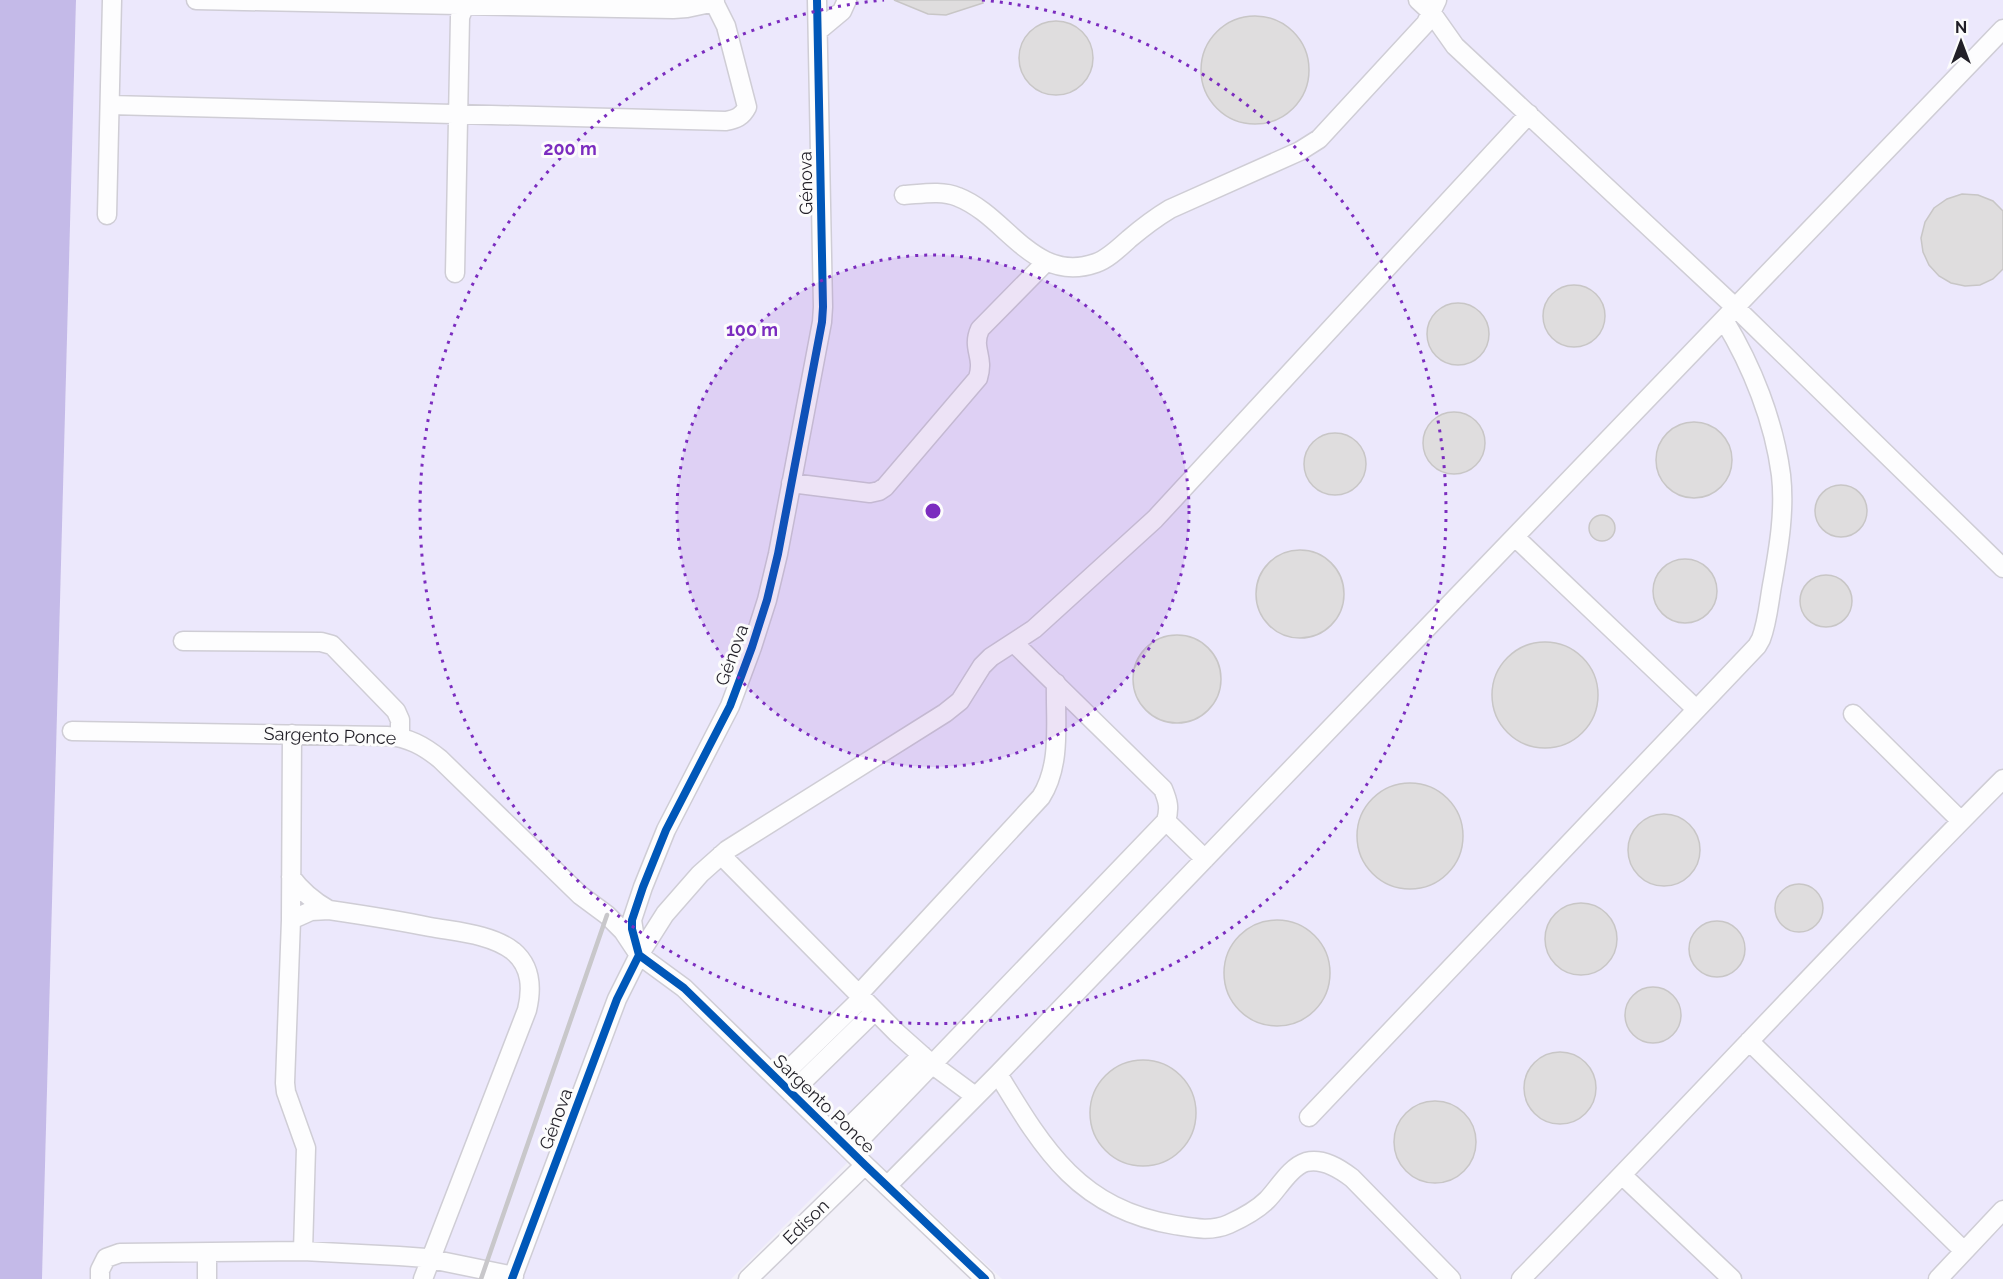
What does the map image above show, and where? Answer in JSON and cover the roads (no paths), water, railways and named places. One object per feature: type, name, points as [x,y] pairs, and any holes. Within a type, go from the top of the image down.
[{"type":"street","points":[[107,215],[112,0]]},
{"type":"street","points":[[110,105],[726,121],[743,114],[747,107],[726,26],[714,1],[673,9],[466,3],[196,0]]},
{"type":"street","name":"Génova","points":[[513,1277],[616,999],[639,955],[632,929],[632,920],[638,903],[666,830],[730,705],[752,648],[778,554],[822,322],[817,0]]},
{"type":"street","points":[[818,30],[842,11],[847,0]]},
{"type":"street","points":[[455,273],[460,17],[466,3]]},
{"type":"street","points":[[1429,4],[1455,46],[1529,114],[1730,314],[2003,568]]},
{"type":"street","points":[[904,195],[940,193],[957,196],[974,205],[1040,260],[1054,266],[1079,267],[1098,263],[1152,220],[1170,209],[1311,145],[1319,139],[1426,23],[1429,4]]},
{"type":"street","points":[[887,1186],[998,1074],[2003,29]]},
{"type":"street","points":[[639,955],[665,914],[700,874],[721,855],[759,828],[945,714],[960,701],[982,666],[1034,629],[1155,519],[1529,114]]},
{"type":"street","points":[[791,483],[870,493],[885,487],[978,378],[981,362],[976,347],[976,337],[980,329],[1046,262]]},
{"type":"street","points":[[1309,1117],[1757,646],[1761,639],[1780,538],[1781,476],[1774,437],[1730,314]]},
{"type":"street","points":[[1515,537],[1696,709]]},
{"type":"street","points":[[183,641],[321,642],[332,645],[396,711],[400,720],[400,737]]},
{"type":"street","points":[[844,1144],[1166,821],[1169,809],[1163,789],[1014,643]]},
{"type":"street","points":[[778,1080],[860,996],[1041,797],[1049,785],[1054,762],[1056,683]]},
{"type":"street","points":[[1853,714],[1961,821]]},
{"type":"street","name":"Sargento Ponce","points":[[72,730],[400,737],[419,744],[440,759],[580,895],[607,915],[623,931],[639,955],[684,988],[985,1279]]},
{"type":"street","points":[[292,734],[291,920],[285,1083],[286,1092],[306,1148],[303,1251]]},
{"type":"street","points":[[1521,1279],[2003,779]]},
{"type":"street","points":[[1166,821],[1205,859]]},
{"type":"street","points":[[721,855],[875,1011],[928,1060],[975,1096]]},
{"type":"street","points":[[291,877],[301,892],[329,910]]},
{"type":"street","points":[[291,920],[311,911],[329,910],[467,933],[497,942],[514,952],[524,964],[531,980],[527,1010],[423,1279]]},
{"type":"street","points":[[791,1093],[875,1011]]},
{"type":"street","points":[[1749,1041],[1964,1251]]},
{"type":"street","points":[[998,1074],[1021,1113],[1056,1162],[1098,1197],[1141,1218],[1194,1229],[1225,1226],[1247,1216],[1266,1202],[1297,1167],[1306,1162],[1319,1161],[1352,1178],[1450,1279]]},
{"type":"street","name":"Edison","points":[[748,1279],[865,1165]]},
{"type":"street","points":[[1622,1175],[1732,1279]]},
{"type":"street","points":[[1938,1279],[2003,1210]]},
{"type":"street","points":[[100,1279],[102,1263],[112,1255],[303,1251],[431,1258],[513,1277]]},
{"type":"street","points":[[207,1252],[207,1279]]},
{"type":"railway","points":[[481,1279],[607,915]]}]
